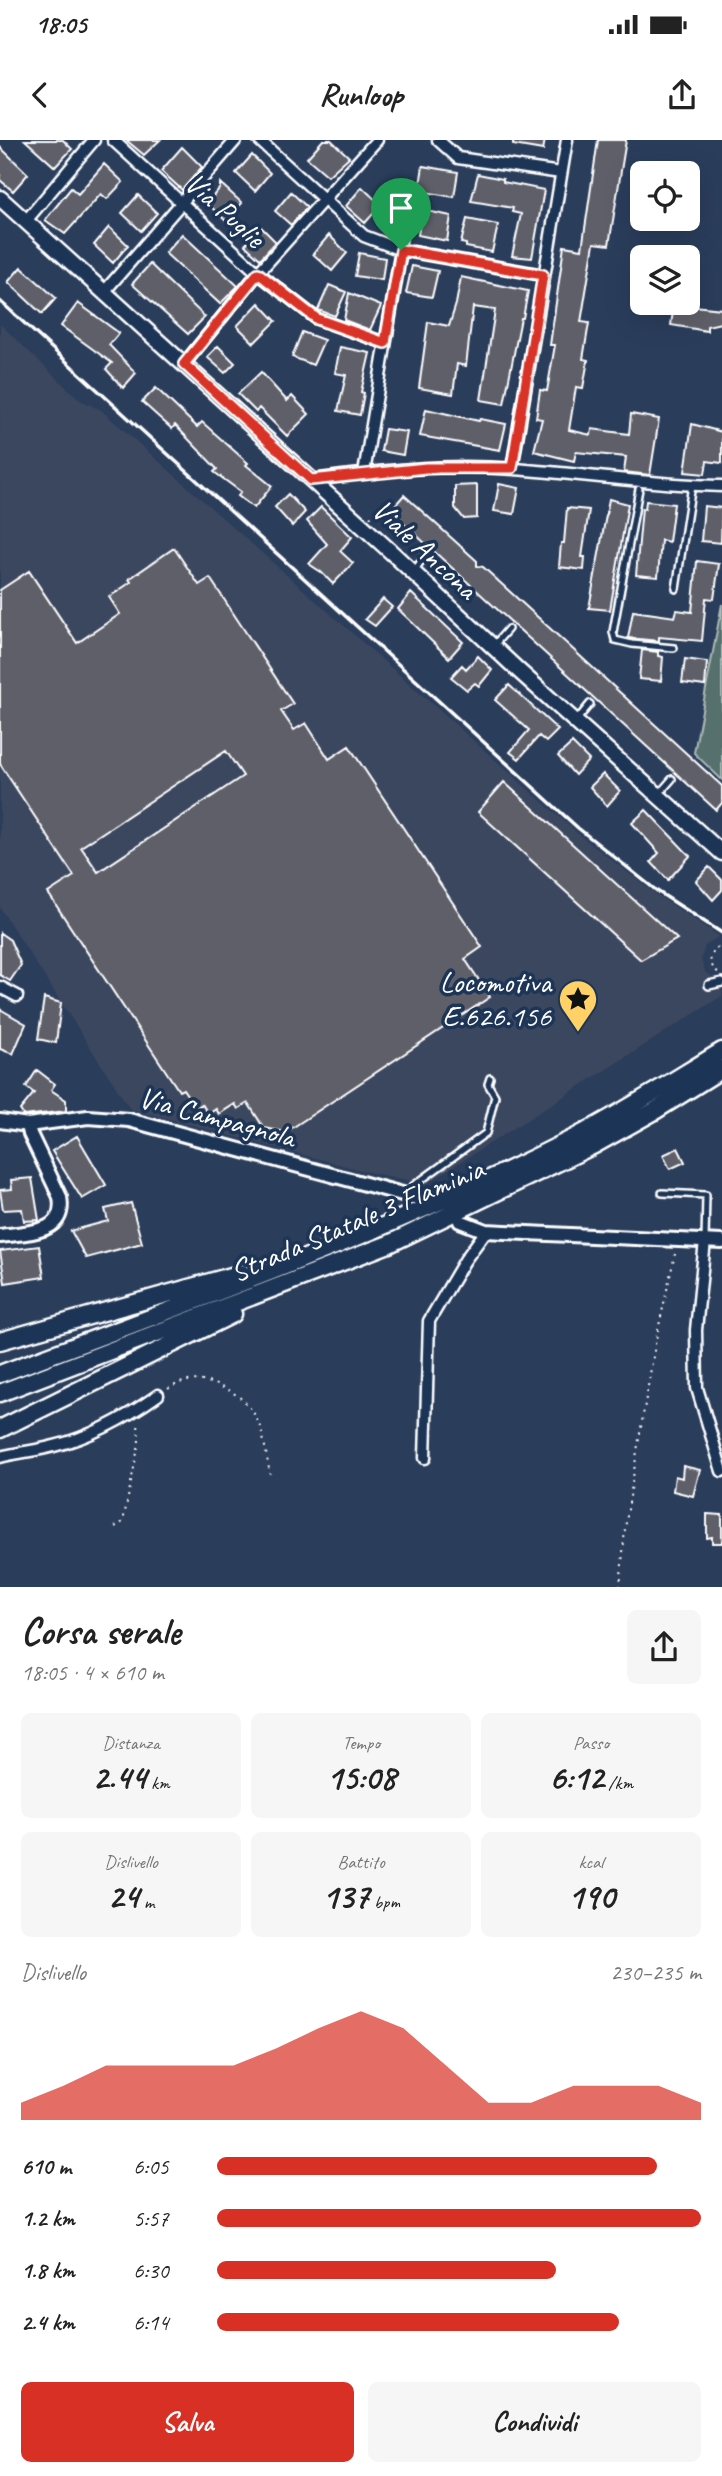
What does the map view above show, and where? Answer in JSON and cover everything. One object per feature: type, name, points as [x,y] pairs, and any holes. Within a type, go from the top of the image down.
[{"type":"highway","name":"Strada Statale 3 Flaminia","points":[[0,1374],[278,1270],[364,1234],[578,1136],[722,1051]]},
{"type":"highway","name":"Strada Statale 3 Flaminia","points":[[0,1393],[388,1244],[594,1145],[722,1069]]},
{"type":"highway","points":[[0,1341],[254,1270],[318,1245],[364,1234]]},
{"type":"highway","points":[[0,1429],[225,1317],[331,1275],[388,1244]]},
{"type":"main road","name":"Viale Ancona","points":[[0,198],[413,572],[492,647],[658,795],[720,846]]},
{"type":"street","points":[[25,222],[94,140]]},
{"type":"street","name":"Via Puglie","points":[[113,140],[258,273],[317,319],[385,343]]},
{"type":"street","points":[[104,292],[236,140]]},
{"type":"street","points":[[259,140],[365,236],[401,250],[543,275]]},
{"type":"street","points":[[184,364],[258,273],[377,140]]},
{"type":"street","points":[[438,140],[458,158],[561,173]]},
{"type":"street","points":[[512,468],[567,140]]},
{"type":"street","points":[[364,473],[401,250]]},
{"type":"street","points":[[311,480],[426,468],[512,468],[722,486]]},
{"type":"street","points":[[709,985],[722,982]]},
{"type":"street","points":[[0,987],[17,996]]},
{"type":"street","name":"Via Campagnola","points":[[0,1121],[29,1125],[88,1117],[130,1120],[413,1197]]},
{"type":"street","points":[[0,1236],[47,1228],[60,1216],[60,1197],[30,1134],[29,1125]]},
{"type":"street","points":[[460,1222],[486,1231],[722,1241]]},
{"type":"street","points":[[425,1458],[429,1321],[465,1260],[486,1231]]},
{"type":"street","points":[[705,1241],[696,1330],[697,1388],[722,1471]]},
{"type":"street","points":[[0,1457],[65,1443],[134,1412],[158,1395]]},
{"type":"lane","points":[[401,250],[409,206]]},
{"type":"lane","points":[[676,589],[692,485]]},
{"type":"lane","points":[[639,489],[613,632],[615,640],[674,648]]},
{"type":"lane","points":[[413,572],[425,554]]},
{"type":"lane","points":[[492,647],[508,629]]},
{"type":"lane","points":[[576,722],[590,704]]},
{"type":"lane","points":[[658,795],[672,779]]},
{"type":"lane","points":[[413,1197],[413,1186],[486,1133],[495,1096],[488,1084],[490,1077]]},
{"type":"lane","points":[[662,1194],[706,1195],[705,1241]]},
{"type":"path","points":[[373,514],[384,516]]},
{"type":"path","points":[[718,947],[710,960],[712,969],[722,975]]},
{"type":"path","points":[[620,1587],[625,1529],[640,1432],[677,1240]]},
{"type":"path","points":[[158,1395],[186,1380],[196,1379],[242,1396],[255,1414],[270,1474]]},
{"type":"path","points":[[116,1527],[123,1522],[139,1443],[138,1419],[134,1412]]},
{"type":"shaded area","points":[[0,324],[80,400],[101,410],[582,837],[657,895],[719,936],[705,946],[701,959],[705,972],[722,983],[722,996],[426,1184],[368,1172],[130,1109],[0,908]]},
{"type":"green space","points":[[722,604],[722,780],[694,753]]},
{"type":"building","points":[[25,140],[63,140],[72,149],[55,167]]},
{"type":"building","points":[[126,140],[160,140],[144,155]]},
{"type":"building","points":[[323,140],[331,140],[349,157],[328,176],[307,158]]},
{"type":"building","points":[[513,140],[545,140],[543,150],[513,145]]},
{"type":"building","points":[[598,140],[626,140],[609,245],[594,243],[581,322],[589,323],[583,359],[588,360],[583,388],[576,387],[569,430],[591,435],[592,429],[629,434],[631,414],[659,419],[650,475],[624,472],[626,457],[576,452],[574,461],[534,451],[542,419],[536,418],[540,390],[547,391],[555,345],[550,345],[564,246],[582,249]]},
{"type":"building","points":[[0,147],[28,174],[13,191],[0,180]]},
{"type":"building","points":[[182,147],[202,167],[182,190],[161,171]]},
{"type":"building","points":[[252,155],[270,173],[255,191],[236,173]]},
{"type":"building","points":[[104,164],[123,182],[107,199],[101,194],[65,234],[45,220],[71,188],[78,194]]},
{"type":"building","points":[[423,166],[458,172],[454,197],[419,191]]},
{"type":"building","points":[[478,174],[544,190],[532,258],[512,256],[521,214],[512,212],[513,208],[471,201]]},
{"type":"building","points":[[220,183],[242,203],[226,221],[207,203],[220,188]]},
{"type":"building","points":[[362,187],[381,205],[365,223],[346,206]]},
{"type":"building","points":[[291,192],[307,207],[291,225],[275,211]]},
{"type":"building","points":[[138,195],[157,213],[141,231],[122,213]]},
{"type":"building","points":[[422,210],[451,216],[447,241],[418,235]]},
{"type":"building","points":[[467,219],[498,225],[492,252],[466,247],[466,244],[461,243]]},
{"type":"building","points":[[109,227],[128,245],[113,263],[94,245]]},
{"type":"building","points":[[261,227],[276,242],[260,259],[245,245]]},
{"type":"building","points":[[182,234],[238,286],[220,304],[165,253]]},
{"type":"building","points":[[329,235],[347,253],[332,271],[313,254]]},
{"type":"building","points":[[359,253],[385,258],[382,280],[355,276]]},
{"type":"building","points":[[150,264],[205,317],[188,334],[132,284]]},
{"type":"building","points":[[412,266],[438,271],[432,297],[406,293]]},
{"type":"building","points":[[21,267],[56,298],[42,314],[8,282]]},
{"type":"building","points":[[461,277],[528,291],[504,404],[481,400],[495,310],[473,307],[466,366],[457,364],[453,394],[419,388],[428,322],[449,326]]},
{"type":"building","points":[[329,285],[346,292],[335,316],[318,310]]},
{"type":"building","points":[[349,293],[381,306],[370,330],[344,320]]},
{"type":"building","points":[[78,303],[119,333],[109,345],[136,373],[123,388],[106,369],[112,363],[61,326]]},
{"type":"building","points":[[259,303],[276,321],[254,343],[237,326]]},
{"type":"building","points":[[700,307],[722,309],[721,323],[707,326],[707,331],[671,325],[672,315],[700,315]]},
{"type":"building","points":[[302,332],[324,340],[313,365],[292,357]]},
{"type":"building","points":[[218,346],[235,363],[225,373],[207,357]]},
{"type":"building","points":[[340,347],[370,353],[361,392],[364,393],[360,415],[338,411],[346,375],[335,373]]},
{"type":"building","points":[[261,372],[287,401],[292,396],[309,414],[287,436],[259,408],[256,412],[238,394]]},
{"type":"building","points":[[156,388],[197,427],[202,422],[272,486],[254,508],[238,496],[241,492],[214,472],[217,469],[175,425],[172,429],[142,402]]},
{"type":"building","points":[[426,409],[506,424],[500,450],[420,436]]},
{"type":"building","points":[[692,424],[722,432],[722,463],[707,461],[705,474],[685,472]]},
{"type":"building","points":[[385,429],[407,432],[403,455],[381,451]]},
{"type":"building","points":[[499,484],[519,488],[514,514],[494,511]]},
{"type":"building","points":[[477,485],[477,518],[464,519],[455,508],[455,486]]},
{"type":"building","points":[[288,494],[305,512],[292,526],[275,507]]},
{"type":"building","points":[[404,495],[477,561],[477,566],[483,567],[722,786],[722,803],[716,810],[390,511]]},
{"type":"building","points":[[609,499],[628,504],[610,610],[589,608]]},
{"type":"building","points":[[646,501],[674,504],[669,542],[661,540],[658,577],[636,575],[642,508],[645,509]]},
{"type":"building","points":[[704,506],[722,508],[721,543],[701,541]]},
{"type":"building","points":[[321,507],[352,537],[340,551],[353,563],[333,584],[309,564],[327,544],[307,521]]},
{"type":"building","points":[[567,508],[589,510],[582,557],[585,557],[584,570],[559,567]]},
{"type":"building","points":[[174,548],[199,585],[210,578],[293,704],[281,711],[294,730],[306,723],[329,759],[349,746],[482,947],[465,959],[490,997],[286,1132],[264,1128],[248,1103],[238,1109],[235,1104],[219,1114],[216,1109],[208,1114],[202,1104],[196,1108],[183,1089],[179,1091],[48,893],[74,876],[0,764],[0,590],[29,571],[77,643],[120,614],[109,597],[131,582],[129,579]],"holes":[[[226,751],[243,776],[98,872],[81,847]]]},
{"type":"building","points":[[697,561],[719,564],[714,599],[706,598],[702,641],[659,637],[659,641],[628,638],[633,611],[675,617],[677,610],[692,612]]},
{"type":"building","points":[[411,593],[463,642],[449,658],[398,609]]},
{"type":"building","points":[[383,599],[392,607],[375,626],[365,619]]},
{"type":"building","points":[[642,650],[658,652],[658,656],[663,657],[661,681],[639,679]]},
{"type":"building","points":[[478,656],[492,670],[479,686],[475,683],[467,690],[451,677],[462,665],[466,669]]},
{"type":"building","points":[[685,659],[707,662],[705,686],[682,683]]},
{"type":"building","points":[[509,685],[558,730],[546,742],[539,736],[519,759],[510,752],[529,730],[495,700]]},
{"type":"building","points":[[572,743],[589,760],[575,775],[558,756]]},
{"type":"building","points":[[603,774],[620,791],[607,806],[590,787]]},
{"type":"building","points":[[504,782],[677,939],[641,960],[478,812]]},
{"type":"building","points":[[646,810],[690,856],[668,880],[651,862],[659,853],[632,823]]},
{"type":"building","points":[[709,867],[722,880],[722,890],[713,900],[696,881]]},
{"type":"building","points":[[0,933],[10,940],[21,965],[10,981],[0,975]]},
{"type":"building","points":[[44,998],[61,1003],[56,1043],[38,1039]]},
{"type":"building","points":[[0,1009],[26,1024],[13,1054],[0,1049]]},
{"type":"building","points":[[37,1070],[55,1084],[51,1090],[66,1100],[66,1111],[24,1116],[20,1110],[34,1093],[26,1087]]},
{"type":"building","points":[[77,1136],[106,1185],[82,1199],[52,1151]]},
{"type":"building","points":[[678,1148],[685,1162],[670,1169],[663,1155]]},
{"type":"building","points":[[32,1178],[39,1220],[24,1221],[22,1209],[3,1210],[0,1190],[12,1189],[11,1180]]},
{"type":"building","points":[[131,1203],[142,1243],[86,1258],[71,1231],[108,1221],[105,1209]]},
{"type":"building","points":[[39,1246],[44,1277],[5,1283],[0,1251]]},
{"type":"building","points":[[683,1466],[700,1470],[693,1496],[673,1491],[675,1476],[682,1478]]},
{"type":"building","points":[[707,1514],[722,1515],[722,1543],[712,1543],[712,1537],[707,1538]]},
{"type":"railway","points":[[0,301],[578,828],[657,891],[722,933]]},
{"type":"place","name":"Locomotiva E.626.156","points":[[578,1033]]},
{"type":"route","points":[[401,250],[543,275],[512,468],[426,468],[311,480],[184,364],[258,273],[317,319],[385,343],[401,250]]}]
